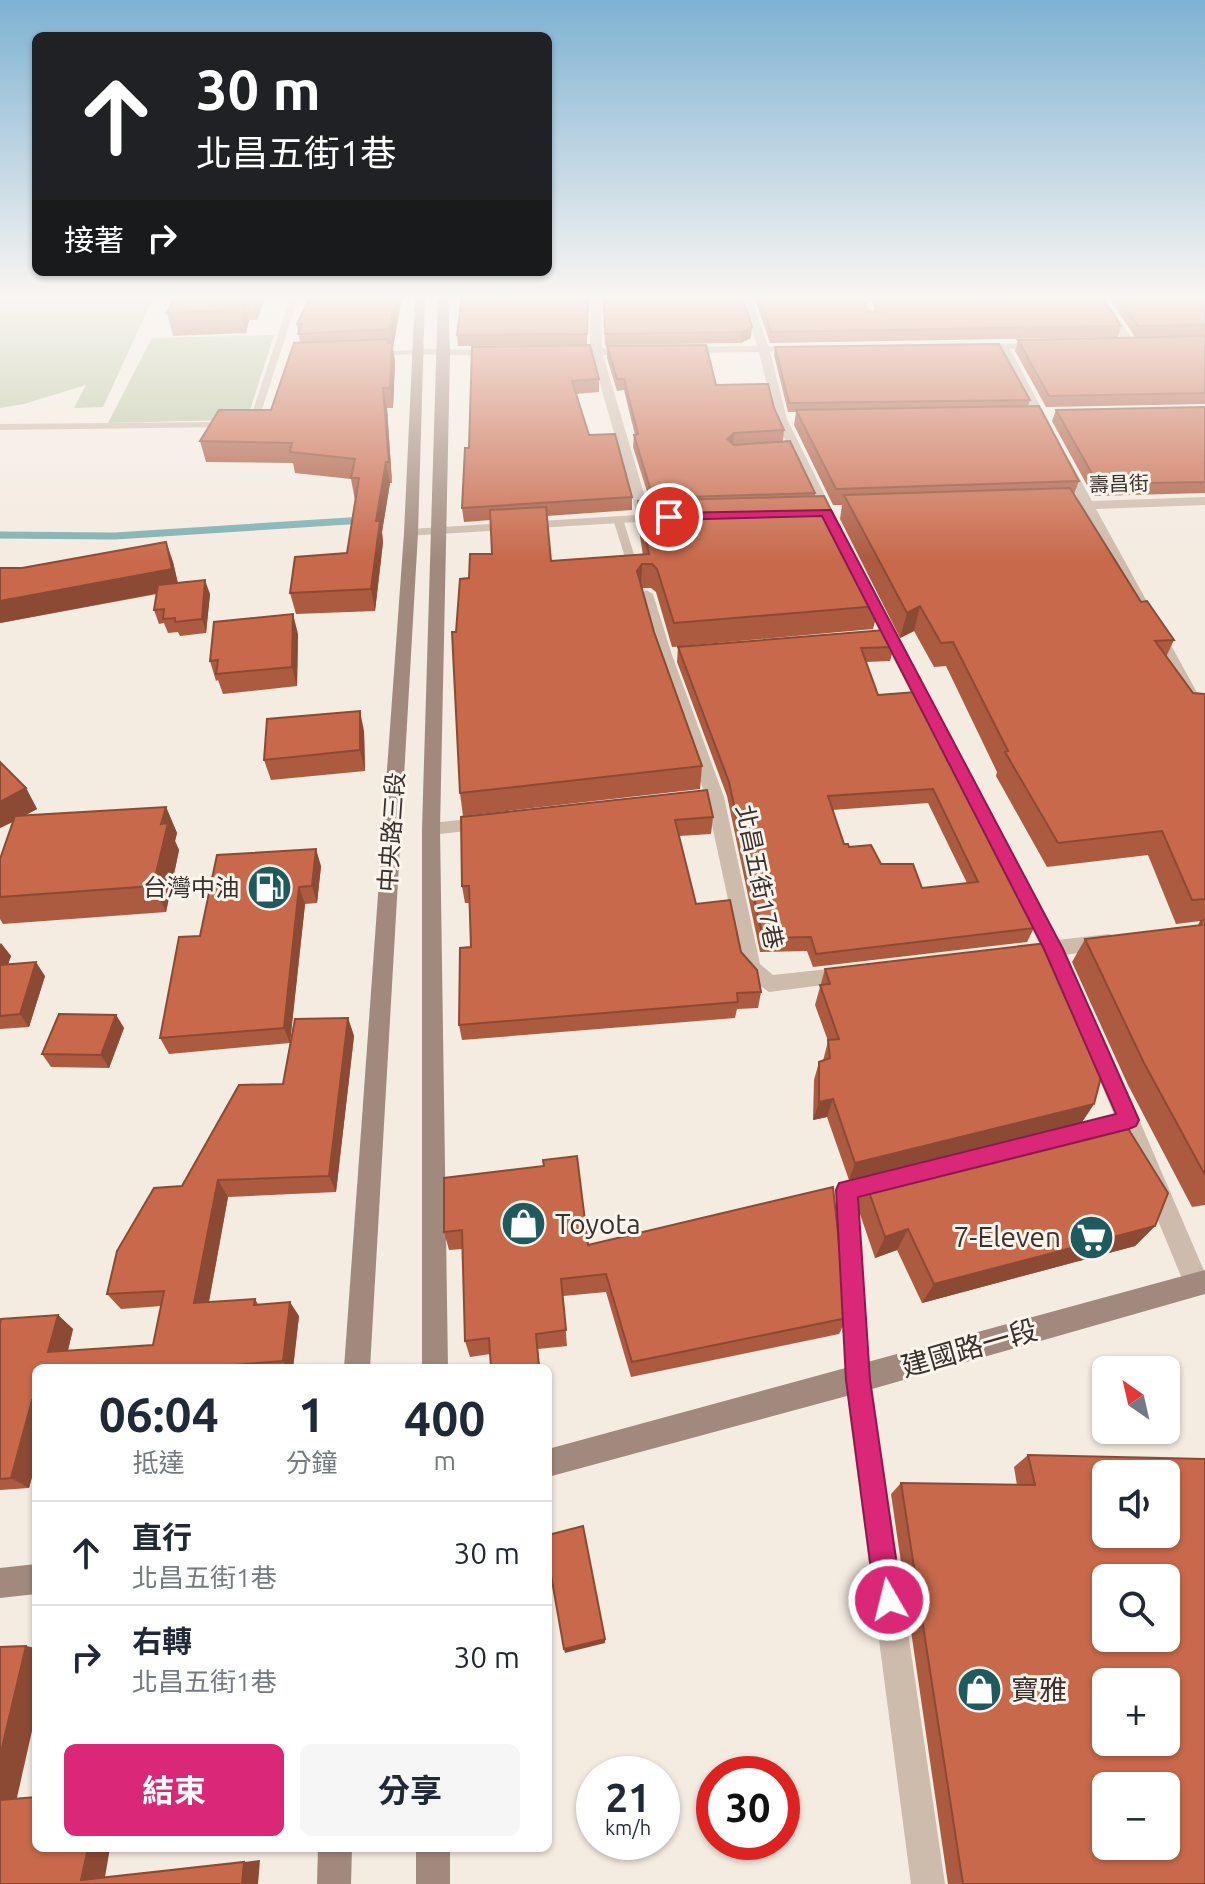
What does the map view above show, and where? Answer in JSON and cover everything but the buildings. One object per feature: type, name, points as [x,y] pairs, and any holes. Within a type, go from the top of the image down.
[{"type":"street","name":"中央路三段","points":[[357,1364],[411,533],[416,384]]},
{"type":"street","name":"中央路三段","points":[[435,1364],[431,829],[443,384]]},
{"type":"street","points":[[606,384],[644,517]]},
{"type":"street","points":[[776,384],[789,419],[787,448],[827,512],[840,540]]},
{"type":"street","points":[[1023,384],[1053,440]]},
{"type":"street","points":[[1024,414],[1054,414]]},
{"type":"street","points":[[1060,453],[1205,722]]},
{"type":"street","name":"壽昌街","points":[[1041,506],[1205,501]]},
{"type":"street","points":[[411,533],[686,516]]},
{"type":"street","points":[[861,581],[881,637],[1053,949],[1072,991]]},
{"type":"street","name":"北昌五街17巷","points":[[646,594],[671,654],[751,968],[769,984],[864,972]]},
{"type":"street","points":[[431,829],[510,820]]},
{"type":"street","points":[[1022,953],[1129,940]]},
{"type":"street","points":[[1085,1020],[1121,1122],[1201,1283]]},
{"type":"street","name":"建國路一段","points":[[552,1462],[1201,1283]]},
{"type":"street","points":[[858,1380],[928,1884]]},
{"type":"street","points":[[0,1583],[32,1579]]},
{"type":"street","points":[[334,1884],[335,1852]]},
{"type":"street","points":[[433,1852],[433,1884]]},
{"type":"lane","points":[[0,427],[242,422],[255,418],[268,384]]},
{"type":"lane","points":[[618,519],[634,570]]},
{"type":"lane","points":[[858,1380],[846,1190],[891,1179]]},
{"type":"green space","points":[[0,384],[114,384],[103,407],[74,408],[86,385],[0,408]]},
{"type":"green space","points":[[128,384],[258,384],[250,410],[231,420],[108,423]]},
{"type":"waterway","points":[[0,535],[115,536],[364,520]]},
{"type":"place","name":"台灣中油","points":[[270,888]]},
{"type":"place","name":"Toyota","points":[[524,1224]]},
{"type":"place","name":"7-Eleven","points":[[1092,1237]]},
{"type":"place","name":"寶雅","points":[[980,1690]]},
{"type":"route","points":[[669,517],[826,512],[1053,949],[1129,1120],[846,1190],[858,1380],[889,1600]]}]
